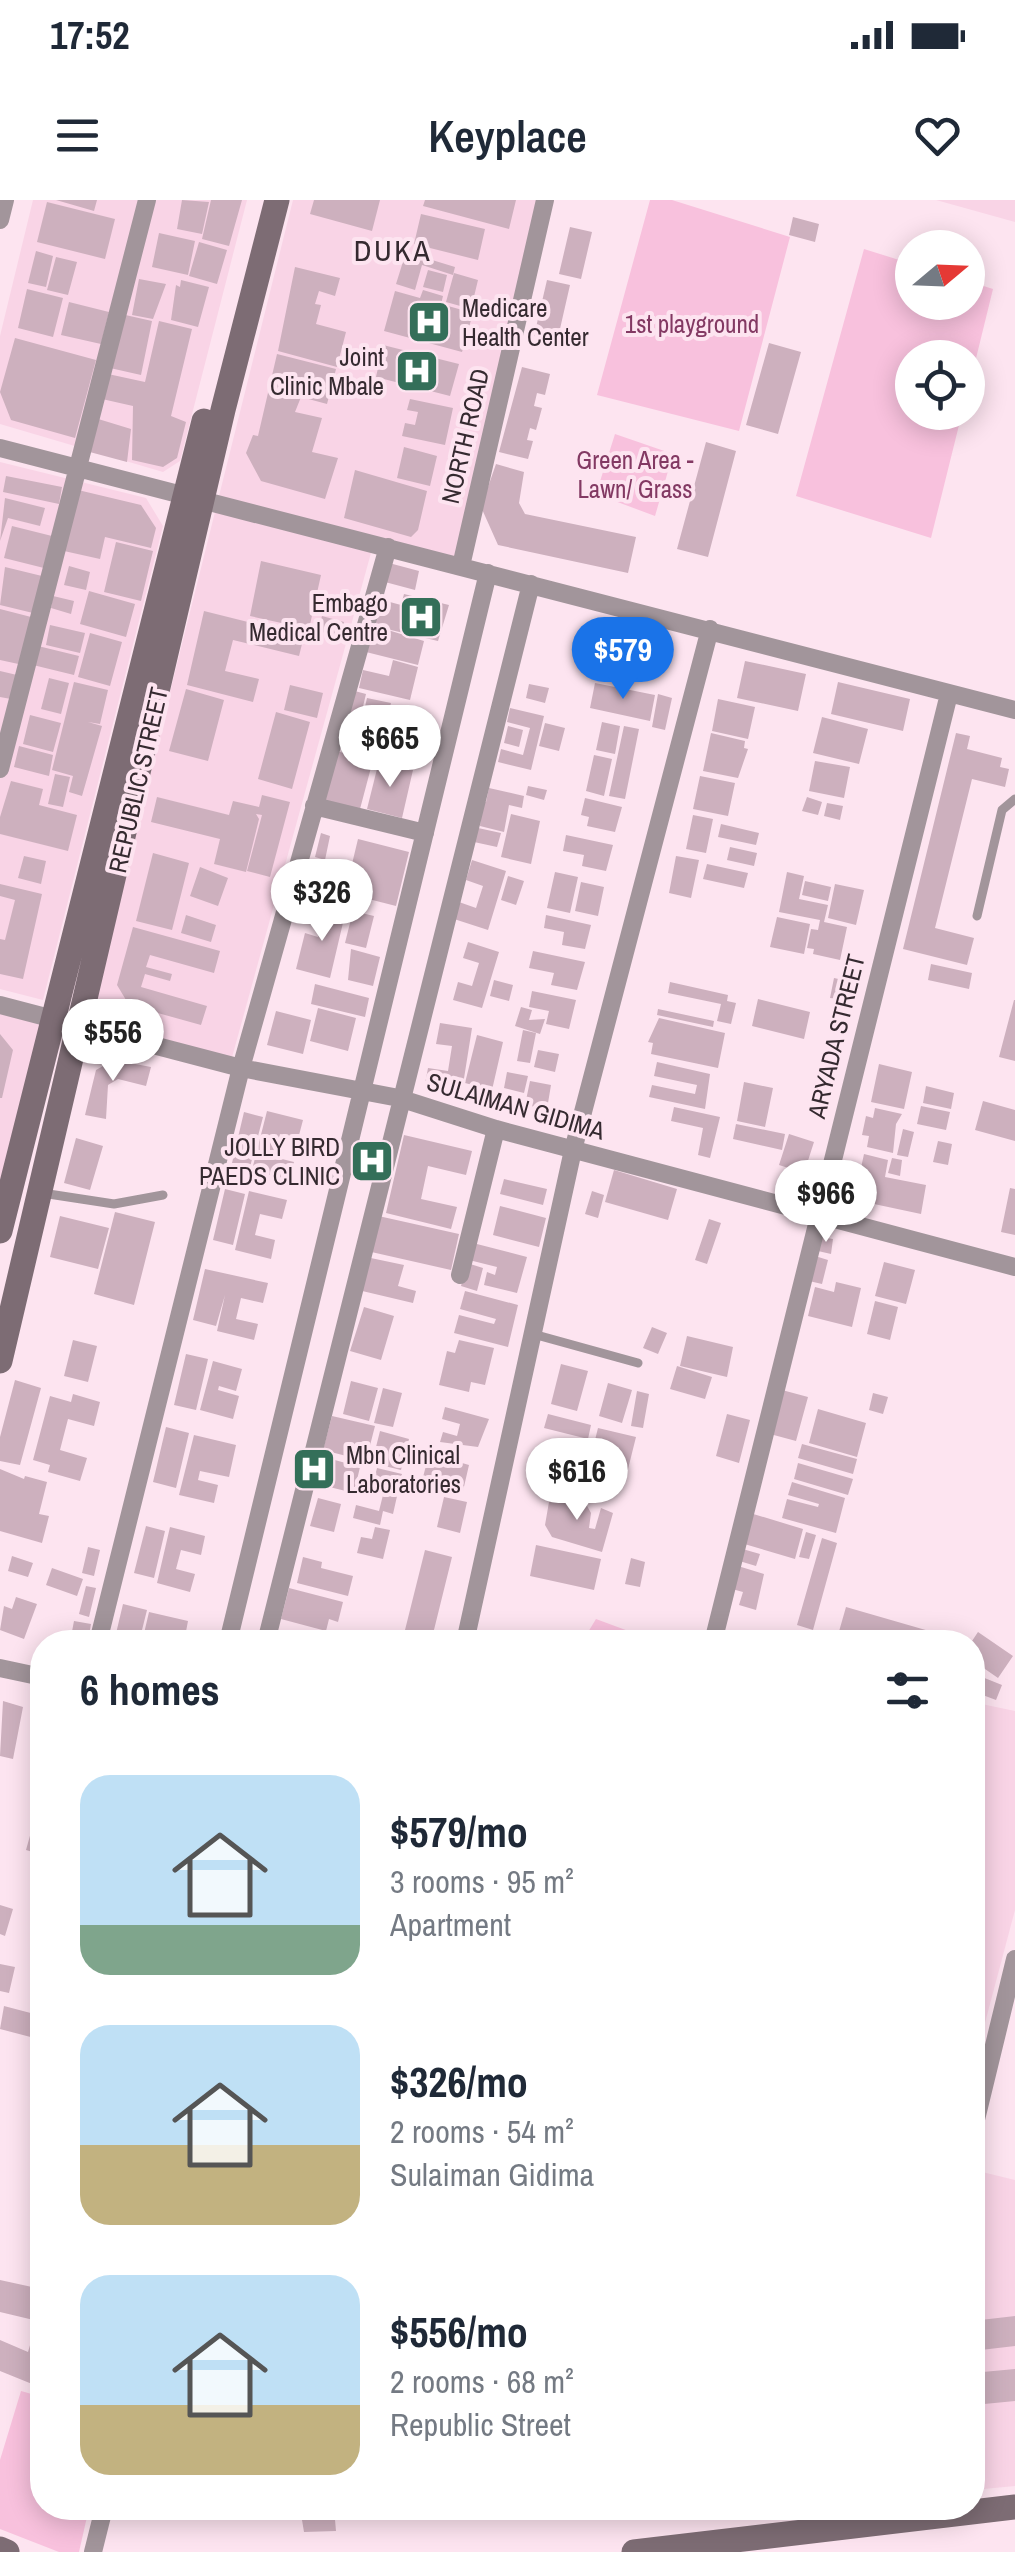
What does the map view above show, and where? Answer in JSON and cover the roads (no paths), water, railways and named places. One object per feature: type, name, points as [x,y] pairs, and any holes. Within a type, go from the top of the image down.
[{"type":"main road","name":"REPUBLIC STREET","points":[[0,1361],[80,1026],[260,200]]},
{"type":"main road","name":"REPUBLIC STREET","points":[[0,1230],[277,200]]},
{"type":"main road","points":[[985,2507],[1015,2506]]},
{"type":"main road","points":[[634,2552],[830,2520]]},
{"type":"street","points":[[0,220],[5,200]]},
{"type":"street","points":[[0,768],[81,469],[147,200]]},
{"type":"street","name":"NORTH ROAD","points":[[461,566],[545,200]]},
{"type":"street","points":[[0,448],[1015,710]]},
{"type":"street","points":[[101,1630],[241,1068],[388,547]]},
{"type":"street","points":[[231,1630],[488,573]]},
{"type":"street","points":[[269,1630],[398,1098],[531,584]]},
{"type":"street","points":[[468,1630],[573,1150],[710,629]]},
{"type":"street","name":"ARYADA STREET","points":[[716,1630],[948,694]]},
{"type":"street","points":[[314,806],[426,832]]},
{"type":"street","name":"SULAIMAN GIDIMA","points":[[0,1004],[241,1068],[398,1098],[496,1130],[1015,1267]]},
{"type":"street","points":[[460,1275],[496,1130]]},
{"type":"street","points":[[0,1668],[30,1674]]},
{"type":"street","points":[[985,2082],[1015,1959]]},
{"type":"street","points":[[93,2552],[101,2520]]},
{"type":"lane","points":[[976,916],[1002,810],[1015,799]]},
{"type":"lane","points":[[42,1192],[114,1204],[163,1195]]},
{"type":"lane","points":[[533,1334],[638,1363]]},
{"type":"place","name":"Medicare Health Center","points":[[429,322]]},
{"type":"place","name":"Joint Clinic Mbale","points":[[417,371]]},
{"type":"place","name":"Embago Medical Centre","points":[[421,617]]},
{"type":"place","name":"JOLLY BIRD PAEDS CLINIC","points":[[372,1161]]},
{"type":"place","name":"Mbn Clinical Laboratories","points":[[314,1469]]},
{"type":"district","name":"DUKA","points":[[393,250]]},
{"type":"park label","name":"1st playground","points":[[692,324]]},
{"type":"park label","name":"Green Area - Lawn/ Grass","points":[[635,474]]}]
